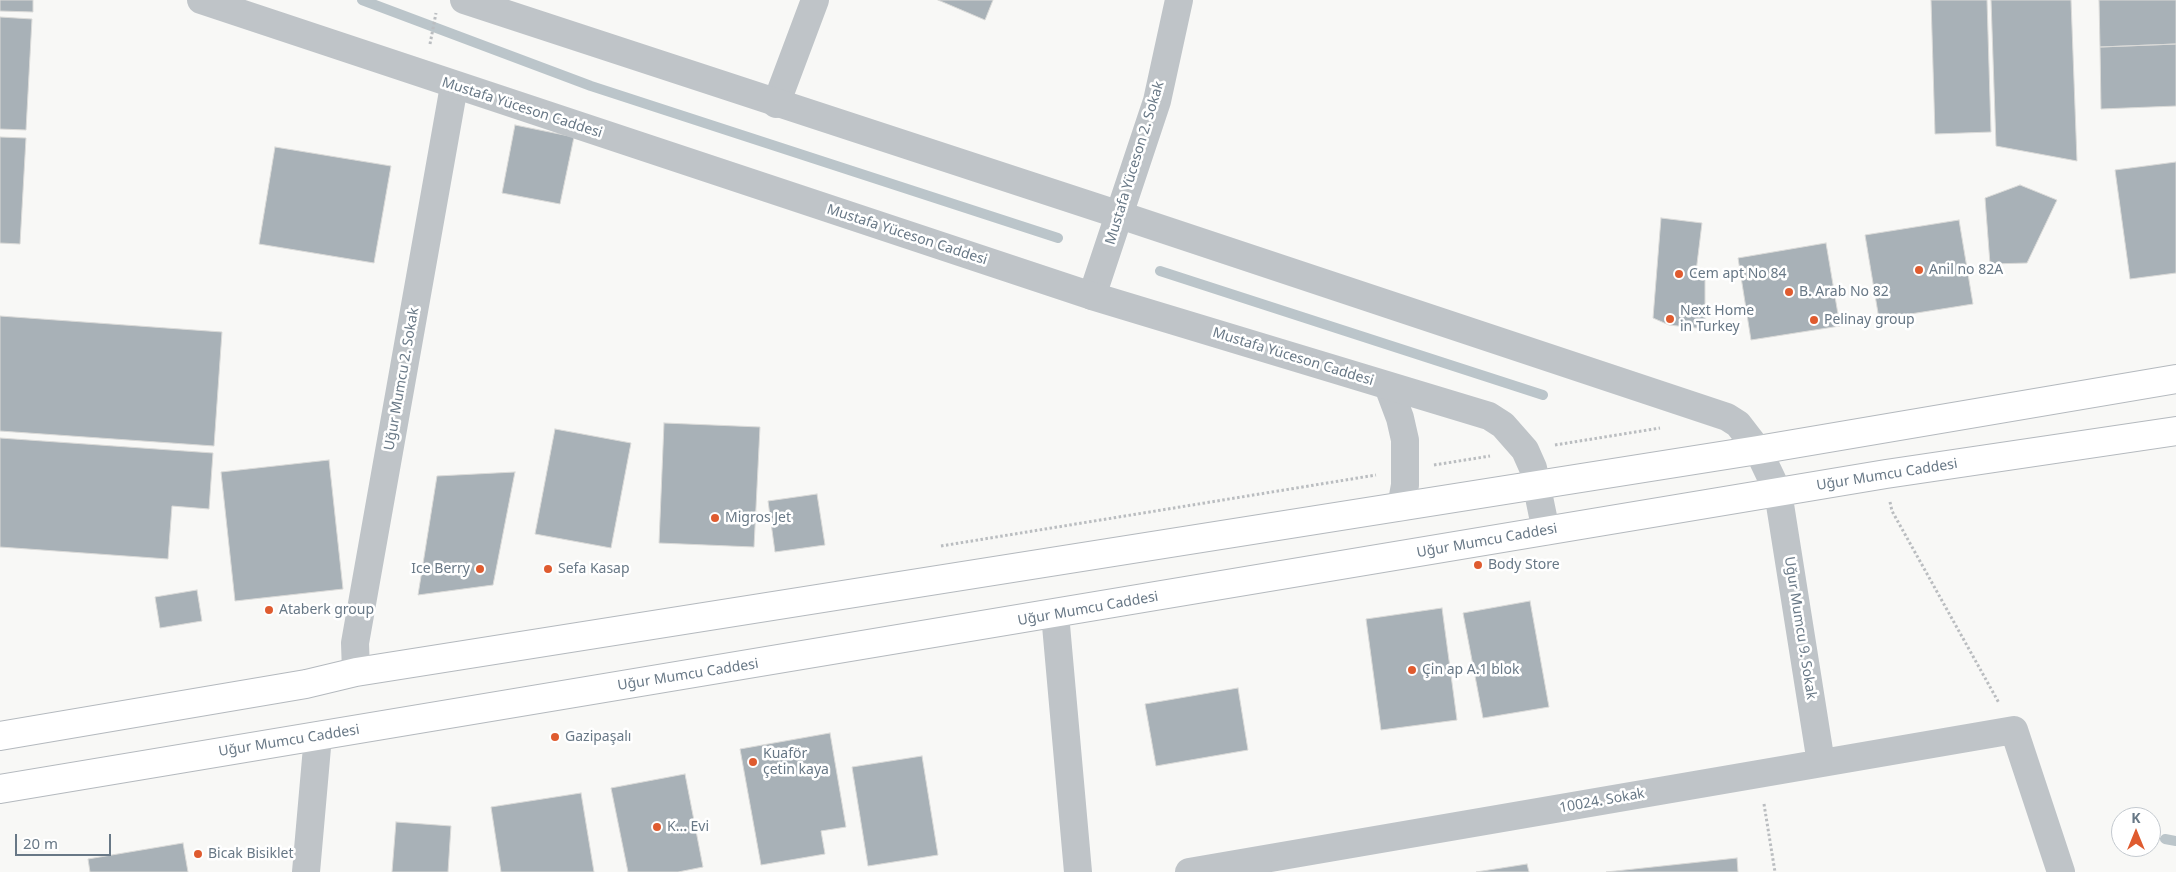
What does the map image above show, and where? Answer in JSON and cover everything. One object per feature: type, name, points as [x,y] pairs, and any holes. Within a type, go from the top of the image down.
[{"type":"main road","points":[[0,736],[306,684],[356,672],[1758,450],[2176,379]]},
{"type":"main road","name":"Uğur Mumcu Caddesi","points":[[0,789],[1886,474],[2176,431]]},
{"type":"street","name":"Mustafa Yüceson Caddesi","points":[[201,0],[454,86],[1092,296],[1489,416],[1503,425],[1525,450],[1533,468],[1546,531]]},
{"type":"street","points":[[464,0],[776,104],[1120,215],[1727,417],[1738,424],[1758,450],[1778,492]]},
{"type":"street","points":[[776,104],[815,0]]},
{"type":"street","name":"Mustafa Yüceson 2. Sokak","points":[[1092,296],[1157,101],[1179,0]]},
{"type":"street","name":"Uğur Mumcu 2. Sokak","points":[[356,672],[355,643],[454,86]]},
{"type":"street","points":[[1388,386],[1400,418],[1405,440],[1405,477],[1401,506]]},
{"type":"street","name":"Uğur Mumcu 9. Sokak","points":[[1778,492],[1822,763]]},
{"type":"street","points":[[1054,614],[1078,872]]},
{"type":"street","points":[[2014,730],[2061,872]]},
{"type":"street","name":"10024. Sokak","points":[[1190,872],[2014,730]]},
{"type":"street","points":[[306,872],[318,736]]},
{"type":"path","points":[[430,46],[436,9]]},
{"type":"path","points":[[1886,474],[1892,511],[2014,730]]},
{"type":"path","points":[[1759,774],[1775,872]]},
{"type":"building","points":[[0,0],[33,0],[33,12],[0,11]]},
{"type":"building","points":[[938,0],[993,0],[985,20]]},
{"type":"building","points":[[1931,0],[1987,0],[1991,132],[1935,134]]},
{"type":"building","points":[[1991,0],[2071,0],[2077,161],[1996,146]]},
{"type":"building","points":[[2099,0],[2176,0],[2176,44],[2100,47]]},
{"type":"building","points":[[0,17],[32,19],[26,130],[0,129]]},
{"type":"building","points":[[2176,44],[2176,106],[2101,109],[2100,47]]},
{"type":"building","points":[[515,125],[574,137],[560,204],[502,193]]},
{"type":"building","points":[[0,137],[26,138],[20,244],[0,243]]},
{"type":"building","points":[[275,147],[391,166],[374,263],[259,244]]},
{"type":"building","points":[[2176,162],[2176,273],[2130,279],[2115,170]]},
{"type":"building","points":[[2020,185],[2057,200],[2027,263],[1990,264],[1985,198]]},
{"type":"building","name":"Cem apt No 84","points":[[1661,218],[1702,223],[1696,272],[1705,276],[1705,329],[1669,325],[1653,318]]},
{"type":"building","name":"Anil no 82A","points":[[1959,220],[1973,304],[1879,319],[1865,235]]},
{"type":"building","name":"B. Arab No 82","points":[[1826,243],[1840,326],[1751,340],[1738,258]]},
{"type":"building","points":[[0,316],[222,332],[214,446],[0,431]]},
{"type":"building","points":[[664,423],[760,427],[754,547],[659,543]]},
{"type":"building","points":[[555,429],[631,443],[611,548],[535,534]]},
{"type":"building","points":[[0,438],[213,453],[209,509],[172,506],[168,559],[0,547]]},
{"type":"building","points":[[329,460],[343,589],[235,601],[221,472]]},
{"type":"building","points":[[515,472],[493,585],[418,595],[437,476]]},
{"type":"building","points":[[817,494],[825,545],[775,552],[768,501]]},
{"type":"building","points":[[197,590],[202,621],[160,628],[155,597]]},
{"type":"building","points":[[1530,601],[1549,707],[1483,718],[1463,613]]},
{"type":"building","name":"Çin ap A.1 blok","points":[[1442,608],[1457,720],[1381,730],[1366,619]]},
{"type":"building","points":[[1238,688],[1248,750],[1156,766],[1145,704]]},
{"type":"building","points":[[830,733],[846,827],[821,831],[825,854],[761,865],[740,749]]},
{"type":"building","points":[[922,756],[938,855],[868,866],[852,767]]},
{"type":"building","name":"K... Evi","points":[[685,774],[703,867],[678,872],[628,872],[611,788]]},
{"type":"building","points":[[581,793],[594,872],[501,872],[491,807]]},
{"type":"building","points":[[396,822],[451,826],[448,872],[392,872]]},
{"type":"building","points":[[183,843],[188,872],[90,872],[88,859]]},
{"type":"building","points":[[1737,858],[1738,872],[1606,872]]},
{"type":"building","points":[[1527,864],[1529,872],[1476,872]]},
{"type":"waterway","points":[[362,0],[591,86],[1058,238]]},
{"type":"waterway","points":[[1160,271],[1543,395]]},
{"type":"waterway","points":[[2165,839],[2176,841]]},
{"type":"place","name":"Anil no 82A","points":[[1919,270]]},
{"type":"place","name":"Cem apt No 84","points":[[1679,274]]},
{"type":"place","name":"B. Arab No 82","points":[[1789,292]]},
{"type":"place","name":"Next Home in Turkey","points":[[1670,319]]},
{"type":"place","name":"Pelinay group","points":[[1814,320]]},
{"type":"place","name":"Migros Jet","points":[[715,518]]},
{"type":"place","name":"Body Store","points":[[1478,565]]},
{"type":"place","name":"Ice Berry","points":[[480,569]]},
{"type":"place","name":"Sefa Kasap","points":[[548,569]]},
{"type":"place","name":"Ataberk group","points":[[269,610]]},
{"type":"place","name":"Çin ap A.1 blok","points":[[1412,670]]},
{"type":"place","name":"Gazipaşalı","points":[[555,737]]},
{"type":"place","name":"Kuaför çetin kaya","points":[[753,762]]},
{"type":"place","name":"K... Evi","points":[[657,827]]},
{"type":"place","name":"Bicak Bisiklet","points":[[198,854]]}]
